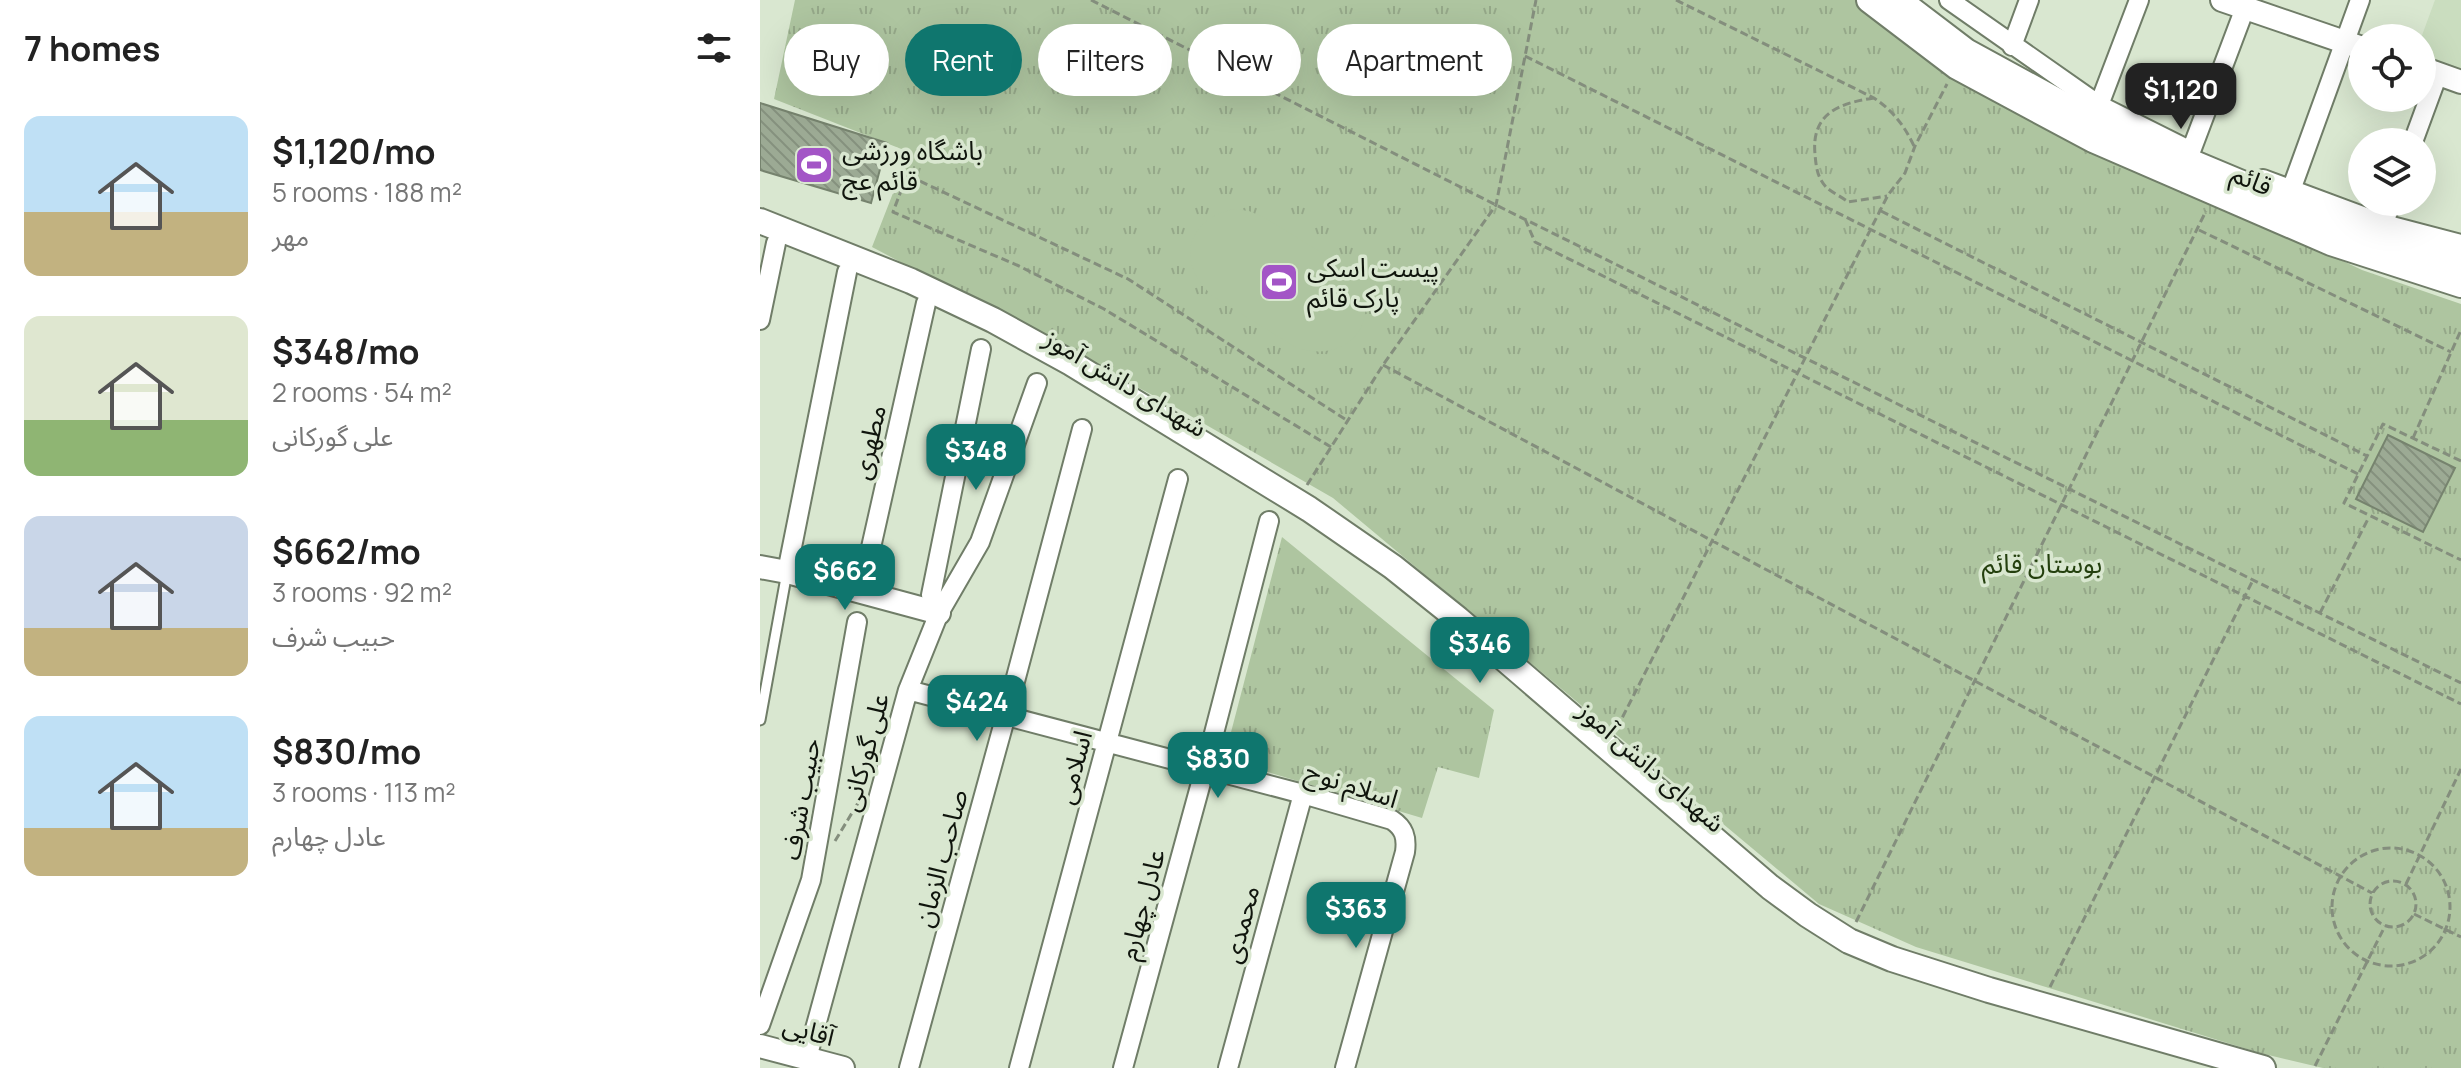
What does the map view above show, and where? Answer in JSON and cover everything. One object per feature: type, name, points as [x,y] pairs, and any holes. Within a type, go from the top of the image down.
[{"type":"main road","name":"قائم","points":[[1869,0],[1957,67],[2093,140],[2331,243],[2461,285]]},
{"type":"main road","name":"قائم","points":[[1899,0],[1966,51],[2096,122],[2366,235],[2461,265]]},
{"type":"main road","points":[[760,221],[929,297],[993,320],[1071,363],[1309,509],[1393,567],[1608,745],[1770,887],[1849,941],[1892,959],[1992,990],[2263,1068]]},
{"type":"main road","name":"شهدای دانش آموز","points":[[768,240],[847,272],[929,297],[1278,506],[1375,572],[1509,677],[1758,897],[1808,932],[1885,973],[2213,1068]]},
{"type":"street","points":[[1949,0],[2099,105],[2191,151],[2384,224],[2461,244]]},
{"type":"street","points":[[2012,46],[2029,0]]},
{"type":"street","points":[[2099,105],[2139,0]]},
{"type":"street","points":[[2222,0],[2348,43]]},
{"type":"street","points":[[2357,24],[2360,0]]},
{"type":"street","points":[[2191,151],[2245,8]]},
{"type":"street","points":[[2291,190],[2348,59]]},
{"type":"street","points":[[2436,73],[2461,82]]},
{"type":"street","points":[[2384,224],[2387,216]]},
{"type":"street","points":[[760,320],[768,240]]},
{"type":"street","points":[[787,572],[847,272]]},
{"type":"street","name":"مطهری","points":[[861,592],[929,297]]},
{"type":"street","points":[[939,613],[931,595],[981,349]]},
{"type":"street","name":"علی گورکانی","points":[[807,1058],[908,690],[939,613],[980,542],[1037,383]]},
{"type":"street","name":"صاحب الزمان","points":[[909,1068],[1082,429]]},
{"type":"street","name":"اسلامی","points":[[1019,1068],[1178,479]]},
{"type":"street","name":"عادل چهارم","points":[[1123,1068],[1269,521]]},
{"type":"street","points":[[760,567],[939,613]]},
{"type":"street","name":"حبیب شرف","points":[[760,1025],[811,880],[857,622]]},
{"type":"street","name":"اسلام نوح","points":[[908,690],[1303,794],[1392,820],[1400,826],[1405,834],[1405,852],[1345,1068]]},
{"type":"street","name":"محمدی","points":[[1228,1068],[1303,794]]},
{"type":"street","name":"آقایی","points":[[760,1046],[843,1068]]},
{"type":"lane","points":[[760,720],[787,572]]},
{"type":"path","points":[[1091,0],[1496,205],[2461,683]]},
{"type":"path","points":[[1305,488],[1383,365],[1496,205],[1536,0]]},
{"type":"path","points":[[1676,0],[1874,98],[1892,110],[1915,146]]},
{"type":"path","points":[[1525,56],[2358,474]]},
{"type":"path","points":[[1615,731],[1888,195],[1905,173],[1915,146],[1957,67]]},
{"type":"path","points":[[1874,98],[1849,101],[1829,113],[1816,127],[1814,148],[1817,172],[1827,188],[1848,202],[1888,195]]},
{"type":"path","points":[[1331,447],[1104,309],[1019,266],[893,212],[907,175],[1128,279],[1348,421]]},
{"type":"path","points":[[1856,922],[2215,194]]},
{"type":"path","points":[[1880,211],[2367,456]]},
{"type":"path","points":[[1525,219],[1535,242],[2461,704]]},
{"type":"path","points":[[2197,229],[2451,352]]},
{"type":"path","points":[[2413,438],[2461,330]]},
{"type":"path","points":[[1383,365],[2372,893]]},
{"type":"path","points":[[2461,461],[2383,424],[2344,503],[2461,560]]},
{"type":"path","points":[[2320,613],[2369,516]]},
{"type":"path","points":[[2050,987],[2253,580]]},
{"type":"path","points":[[2406,884],[2461,769]]},
{"type":"path","points":[[836,840],[861,799]]},
{"type":"path","points":[[2402,849],[2419,855],[2433,865],[2443,879],[2449,896],[2450,913],[2446,930],[2436,946],[2422,958],[2404,965],[2386,966],[2367,962],[2351,951],[2338,935],[2332,915],[2333,895],[2341,876],[2352,863],[2367,853],[2402,849]]},
{"type":"path","points":[[2391,880],[2406,884],[2417,901],[2414,914],[2405,924],[2385,926],[2373,916],[2372,893],[2391,880]]},
{"type":"path","points":[[2414,914],[2461,937]]},
{"type":"path","points":[[2315,1066],[2385,926]]},
{"type":"shaded area","points":[[2435,0],[2461,0],[2461,77],[2436,68],[2436,24],[2426,24]]},
{"type":"green space","name":"بوستان قائم","points":[[795,0],[1857,0],[1976,87],[2362,270],[2461,304],[2461,1068],[2323,1068],[2260,1053],[1916,947],[1819,904],[1333,498],[1175,407],[872,247],[909,152],[774,99],[784,52],[784,96],[889,96],[889,24],[790,24]]},
{"type":"green space","name":"پیست اسکی پارک قائم","points":[[1234,209],[1263,217],[1346,267],[1359,284],[1365,300],[1365,316],[1349,342],[1335,349],[1318,351],[1297,348],[1214,297],[1202,284],[1190,258],[1196,233],[1204,223]]},
{"type":"green space","points":[[1282,537],[1494,710],[1479,778],[1438,767],[1422,818],[1224,759]]},
{"type":"building","points":[[760,103],[887,143],[871,203],[760,170]]},
{"type":"building","points":[[2388,435],[2455,468],[2423,532],[2356,499]]},
{"type":"place","name":"باشگاه ورزشی قائم عج","points":[[814,165]]},
{"type":"place","name":"پیست اسکی پارک قائم","points":[[1279,282]]}]
